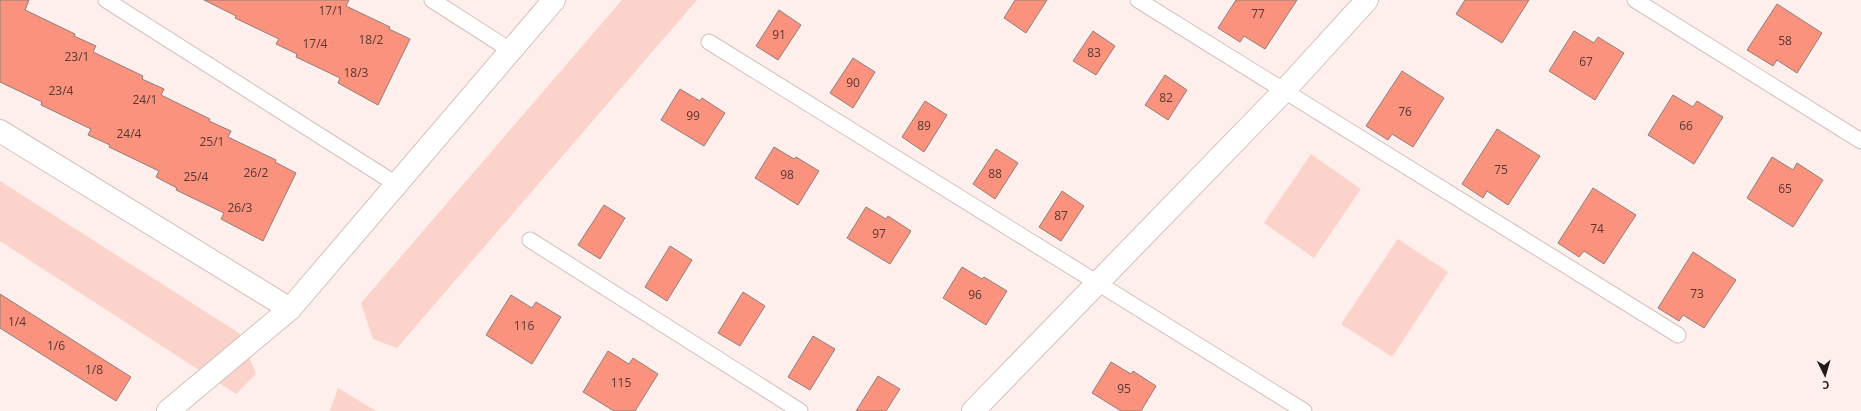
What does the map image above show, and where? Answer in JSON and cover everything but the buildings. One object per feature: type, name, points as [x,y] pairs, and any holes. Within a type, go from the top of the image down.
[{"type":"street","points":[[168,411],[290,309],[554,0]]},
{"type":"street","points":[[973,411],[1284,91],[1367,0]]},
{"type":"street","points":[[0,131],[290,309]]},
{"type":"lane","points":[[106,0],[396,184]]},
{"type":"lane","points":[[432,0],[510,50]]},
{"type":"lane","points":[[1138,0],[1678,335]]},
{"type":"lane","points":[[1635,0],[1861,142]]},
{"type":"lane","points":[[709,42],[1304,411]]},
{"type":"lane","points":[[530,240],[800,411]]},
{"type":"shaded area","points":[[622,0],[697,0],[397,348],[373,339],[361,303]]},
{"type":"shaded area","points":[[1311,154],[1361,189],[1314,258],[1264,223]]},
{"type":"shaded area","points":[[0,181],[239,333],[256,374],[236,394],[0,241]]},
{"type":"shaded area","points":[[1398,239],[1448,272],[1392,357],[1341,324]]},
{"type":"shaded area","points":[[338,388],[376,411],[330,411]]}]
